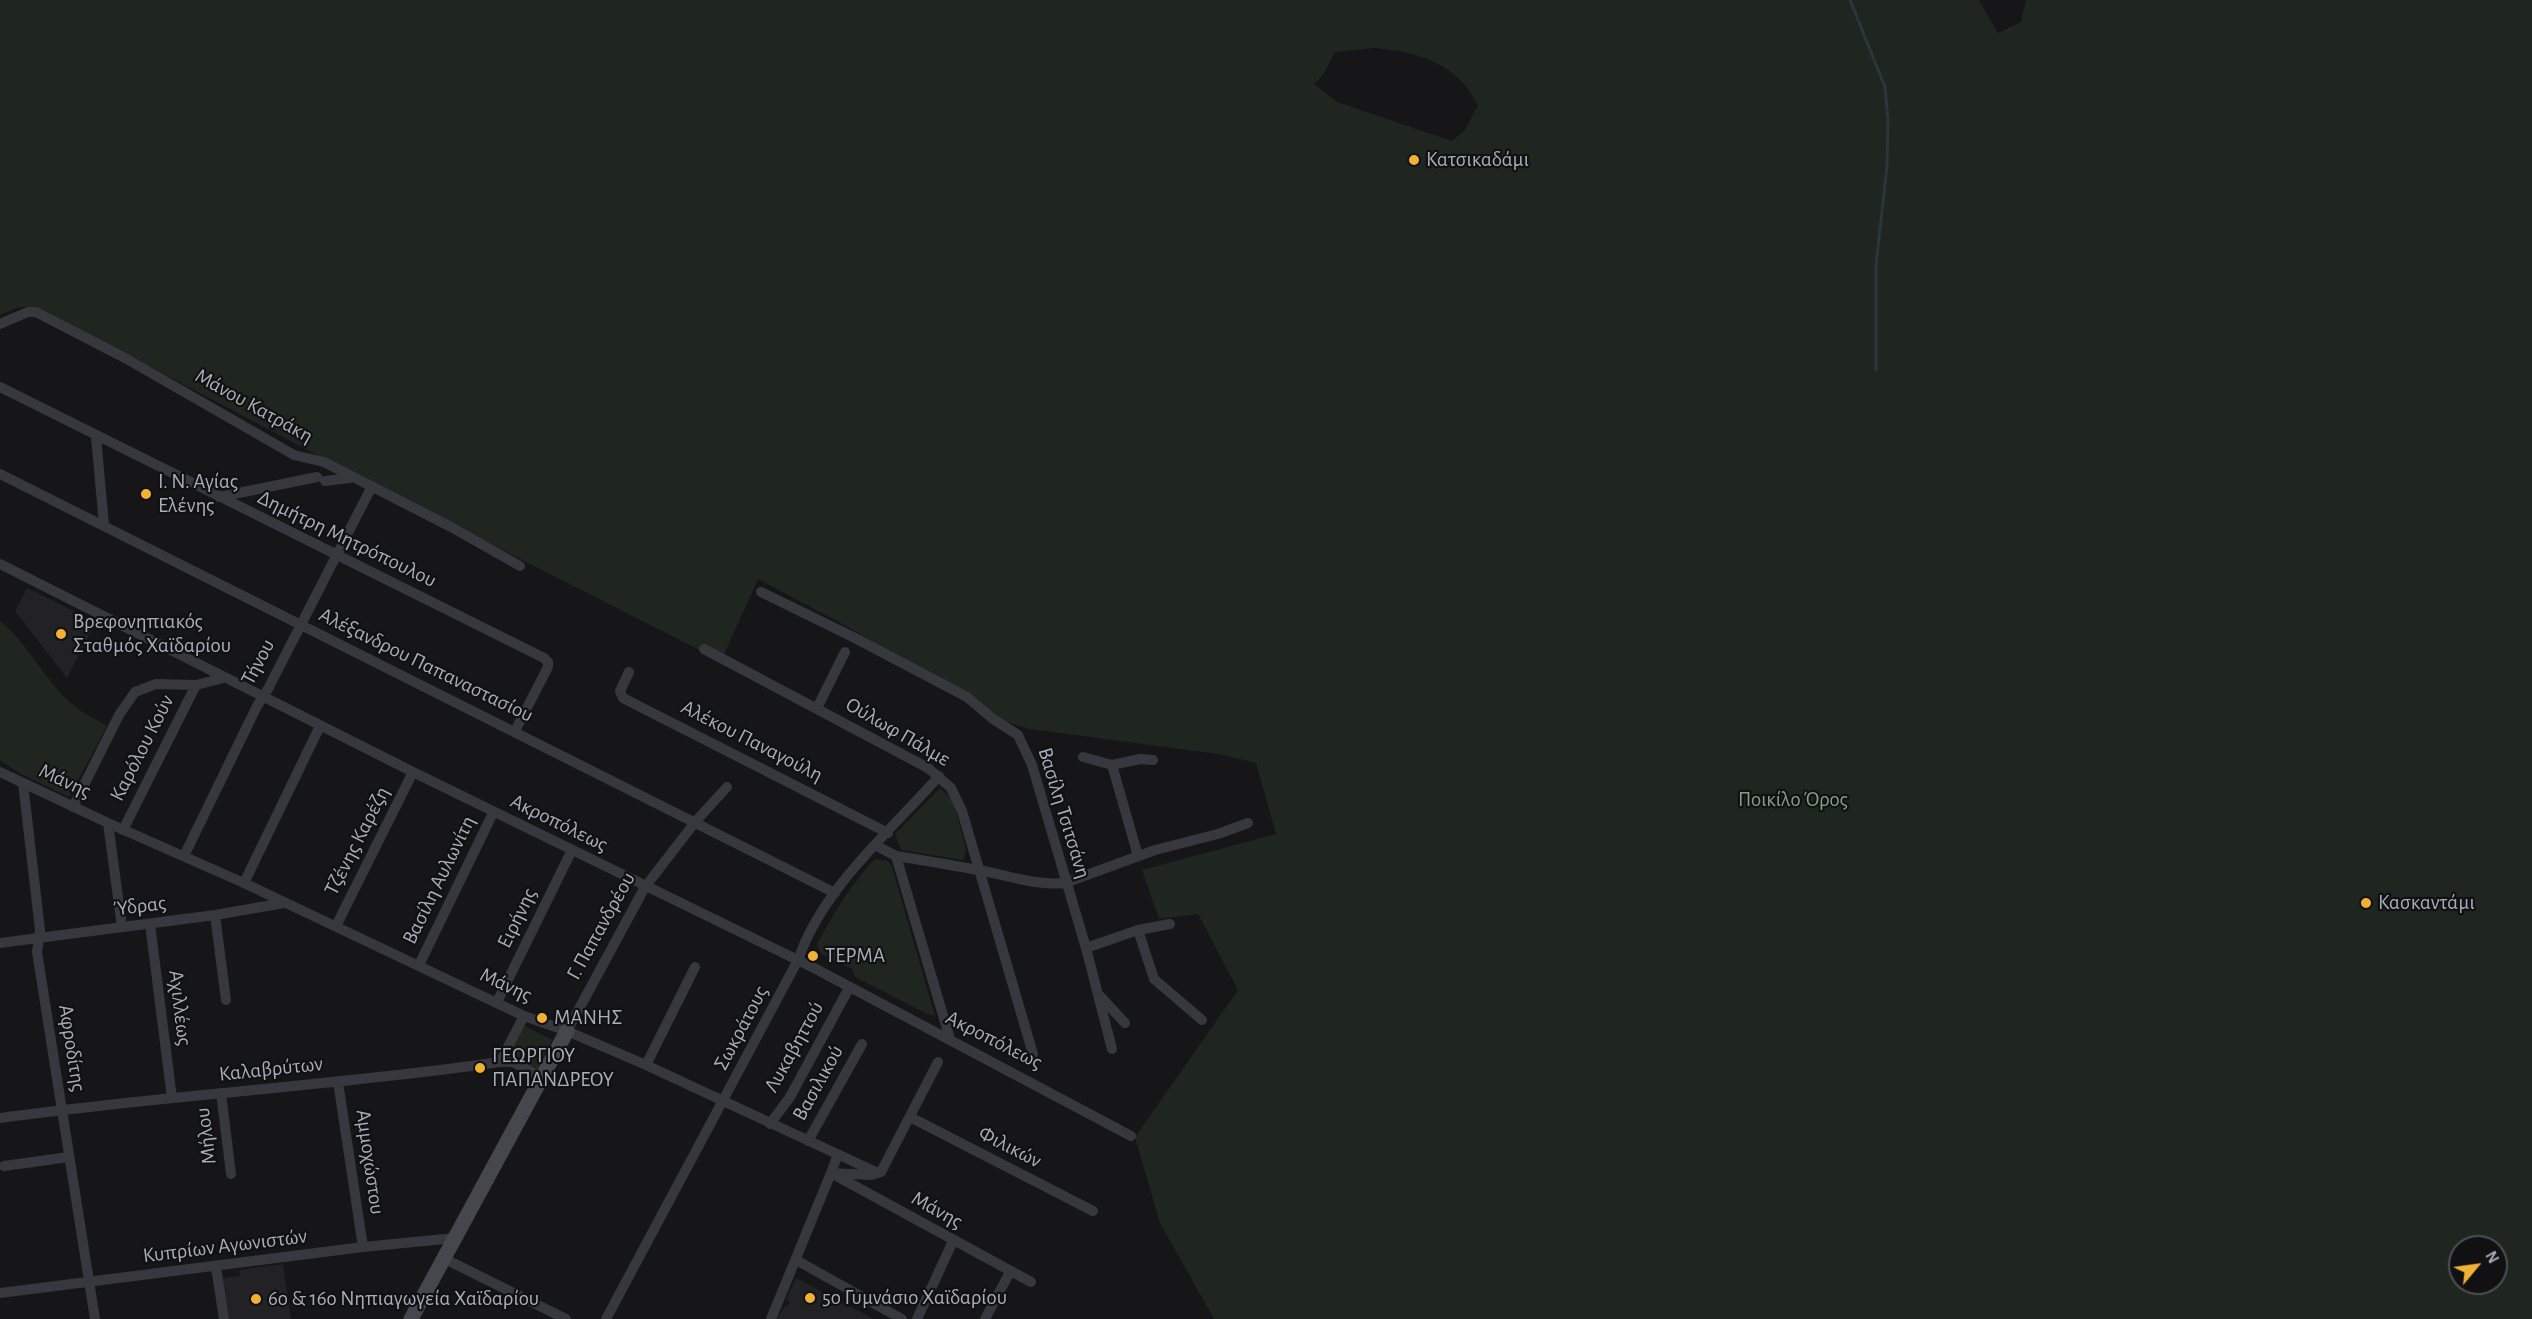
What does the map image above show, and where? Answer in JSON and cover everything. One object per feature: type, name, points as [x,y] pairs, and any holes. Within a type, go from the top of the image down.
[{"type":"street","name":"Μάνου Κατράκη","points":[[0,324],[28,312],[36,312],[125,358],[294,455],[324,462],[350,478],[451,527],[520,566]]},
{"type":"street","name":"Δημήτρη Μητρόπουλου","points":[[0,387],[548,662],[548,667],[515,731]]},
{"type":"street","points":[[96,437],[104,525]]},
{"type":"street","name":"Αλέξανδρου Παπαναστασίου","points":[[0,474],[696,821],[835,893]]},
{"type":"street","points":[[219,497],[321,479],[350,478]]},
{"type":"street","name":"Τήνου","points":[[184,856],[261,697],[371,488]]},
{"type":"street","name":"Ακροπόλεως","points":[[0,564],[494,813],[798,960],[1131,1136]]},
{"type":"street","name":"Βασίλη Τσιτσάνη","points":[[761,592],[967,697],[991,718],[1018,735],[1032,765],[1086,948],[1112,1049]]},
{"type":"street","name":"Ούλωφ Πάλμε","points":[[704,649],[817,708],[939,776],[951,788],[957,799],[980,870],[1033,1054]]},
{"type":"street","points":[[817,708],[845,652]]},
{"type":"street","name":"Αλέκου Παναγούλη","points":[[629,672],[620,691],[623,698],[888,833]]},
{"type":"street","points":[[73,807],[119,715],[132,695],[156,684],[196,685],[224,678]]},
{"type":"street","name":"Καρόλου Κούν","points":[[123,830],[196,685]]},
{"type":"street","points":[[244,883],[320,726]]},
{"type":"street","points":[[1083,757],[1112,765],[1140,759],[1153,760]]},
{"type":"street","points":[[1112,765],[1138,856]]},
{"type":"street","name":"Μάνης","points":[[0,772],[108,824],[244,883],[524,1016],[567,1031],[646,1065],[878,1173]]},
{"type":"street","name":"Τζένης Καρέζη","points":[[336,926],[412,772]]},
{"type":"street","name":"Σωκράτους","points":[[606,1319],[798,960],[806,937],[835,893],[875,845],[939,776]]},
{"type":"street","name":"Αφροδίτης","points":[[23,783],[40,930],[37,952],[95,1319]]},
{"type":"street","name":"Γ. Παπανδρέου","points":[[411,1319],[645,887],[696,821],[727,787]]},
{"type":"street","name":"Βασίλη Αυλωνίτη","points":[[419,965],[494,813]]},
{"type":"street","points":[[875,845],[896,856],[980,870],[1039,883],[1065,883],[1177,843],[1218,834],[1248,823]]},
{"type":"street","points":[[108,824],[122,927]]},
{"type":"street","name":"Ειρήνης","points":[[497,1002],[572,850]]},
{"type":"street","points":[[896,856],[950,1039]]},
{"type":"street","name":"Ύδρας","points":[[0,944],[215,915],[284,903]]},
{"type":"street","points":[[215,915],[226,1000]]},
{"type":"street","name":"Αχιλλέως","points":[[150,924],[172,1098]]},
{"type":"street","points":[[1086,948],[1138,930],[1170,924]]},
{"type":"street","points":[[1138,930],[1154,979],[1202,1020]]},
{"type":"street","points":[[646,1065],[695,967]]},
{"type":"street","name":"Λυκαβηττού","points":[[770,1124],[790,1097],[849,988]]},
{"type":"street","points":[[1098,994],[1125,1023]]},
{"type":"street","points":[[500,1062],[524,1016]]},
{"type":"street","name":"Βασιλικού","points":[[808,1140],[862,1044]]},
{"type":"street","name":"Καλαβρύτων","points":[[0,1118],[63,1109],[338,1082],[500,1062],[513,1062],[542,1078]]},
{"type":"street","points":[[831,1173],[878,1173],[883,1168],[938,1062]]},
{"type":"street","name":"Αμμοχώστου","points":[[338,1082],[363,1247]]},
{"type":"street","name":"Μήλου","points":[[221,1093],[231,1174]]},
{"type":"street","name":"Φιλικών","points":[[910,1117],[1093,1211]]},
{"type":"street","points":[[771,1319],[838,1154]]},
{"type":"street","points":[[4,1166],[69,1157]]},
{"type":"street","name":"Μάνης","points":[[831,1173],[952,1241],[1031,1282]]},
{"type":"street","name":"Κυπρίων Αγωνιστών","points":[[0,1293],[363,1247],[455,1238]]},
{"type":"street","points":[[917,1319],[952,1241]]},
{"type":"street","points":[[443,1258],[566,1319]]},
{"type":"street","points":[[796,1260],[896,1318]]},
{"type":"street","points":[[216,1267],[224,1319]]},
{"type":"street","points":[[985,1319],[1010,1272]]},
{"type":"shaded area","name":"Βρεφονηπιακός Σταθμός Χαϊδαρίου","points":[[27,588],[96,622],[67,678],[15,611]]},
{"type":"shaded area","name":"6ο & 16ο Νηπιαγωγεία Χαϊδαρίου","points":[[283,1264],[291,1319],[227,1319],[221,1278],[240,1276],[239,1270]]},
{"type":"shaded area","name":"5ο Γυμνάσιο Χαϊδαρίου","points":[[796,1278],[874,1319],[777,1319],[790,1302],[786,1299]]},
{"type":"green space","name":"Ποικίλο Όρος","points":[[0,0],[1979,0],[1998,33],[2021,22],[2026,0],[2532,0],[2532,1319],[1214,1319],[1160,1223],[1135,1137],[1238,990],[1198,914],[1159,919],[1142,870],[1276,834],[1256,763],[1218,754],[1030,729],[1002,721],[850,628],[758,579],[721,661],[353,474],[37,307],[20,307],[0,315]],"holes":[[[1376,48],[1392,50],[1436,63],[1459,79],[1469,91],[1478,105],[1465,130],[1452,141],[1337,102],[1314,84],[1323,75],[1335,52]]]},
{"type":"green space","points":[[0,621],[19,640],[61,694],[79,709],[107,726],[69,797],[19,773],[0,760]]},
{"type":"green space","points":[[940,788],[953,800],[966,849],[963,860],[901,850],[895,834]]},
{"type":"green space","points":[[875,859],[888,861],[892,867],[935,1016],[855,977],[852,969],[821,954],[817,944],[850,889]]},
{"type":"green space","points":[[523,1025],[552,1040],[537,1070],[508,1056]]},
{"type":"waterway","points":[[1850,0],[1885,87],[1888,121],[1887,166],[1876,265],[1876,370]]},
{"type":"place","name":"Κατσικαδάμι","points":[[1414,160]]},
{"type":"place","name":"Ι. Ν. Αγίας Ελένης","points":[[146,494]]},
{"type":"place","name":"Βρεφονηπιακός Σταθμός Χαϊδαρίου","points":[[61,634]]},
{"type":"place","name":"Κασκαντάμι","points":[[2366,903]]},
{"type":"place","name":"ΤΕΡΜΑ","points":[[813,956]]},
{"type":"place","name":"ΜΑΝΗΣ","points":[[542,1018]]},
{"type":"place","name":"ΓΕΩΡΓΙΟΥ ΠΑΠΑΝΔΡΕΟΥ","points":[[480,1068]]},
{"type":"place","name":"5ο Γυμνάσιο Χαϊδαρίου","points":[[810,1298]]},
{"type":"place","name":"6ο & 16ο Νηπιαγωγεία Χαϊδαρίου","points":[[256,1299]]}]
